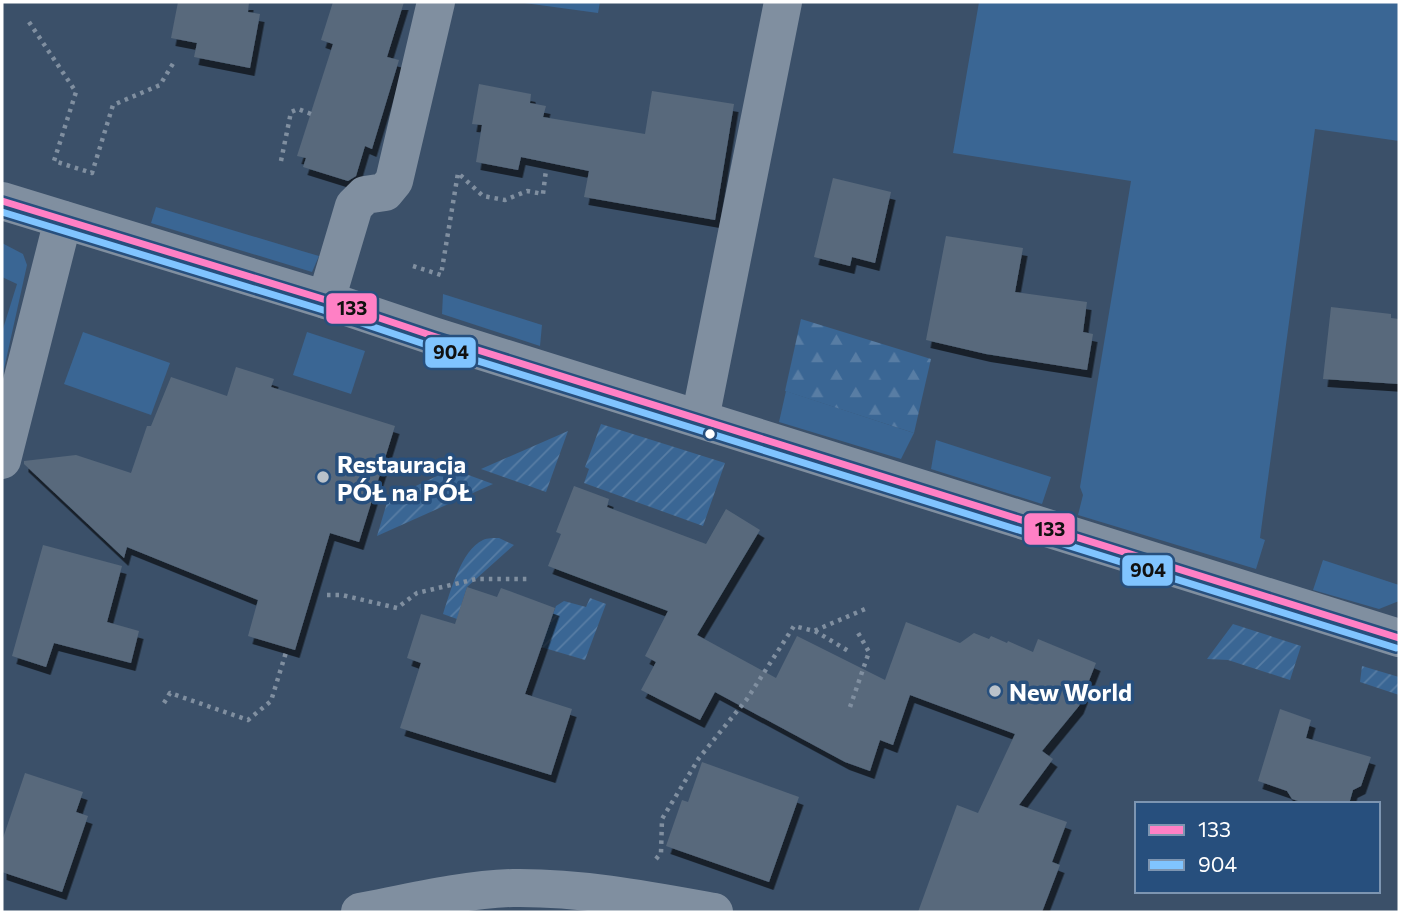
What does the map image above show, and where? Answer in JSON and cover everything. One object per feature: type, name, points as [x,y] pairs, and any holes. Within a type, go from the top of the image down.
[{"type":"street","points":[[326,300],[354,206],[365,195],[385,192],[394,181],[436,2]]},
{"type":"street","points":[[700,419],[783,2]]},
{"type":"street","points":[[2,201],[326,300],[1399,638]]},
{"type":"street","points":[[2,460],[63,220]]},
{"type":"street","points":[[360,912],[514,888],[614,894],[714,912]]},
{"type":"path","points":[[29,22],[76,92],[54,161],[92,173],[113,105],[160,85],[174,62]]},
{"type":"path","points":[[281,161],[291,112],[298,109],[311,114]]},
{"type":"path","points":[[414,266],[441,275],[458,173],[483,196],[505,200],[527,191],[543,194],[547,170]]},
{"type":"path","points":[[327,595],[342,595],[397,608],[417,593],[475,579],[531,579]]},
{"type":"path","points":[[814,631],[865,609]]},
{"type":"path","points":[[654,862],[661,853],[662,819],[699,758],[747,699],[794,626],[814,631],[850,652]]},
{"type":"path","points":[[850,707],[869,652],[857,631]]},
{"type":"path","points":[[164,703],[170,693],[248,720],[271,701],[287,649]]},
{"type":"green space","points":[[517,2],[600,2],[598,13]]},
{"type":"green space","points":[[979,2],[1399,2],[1399,141],[1315,129],[1260,538],[1265,540],[1256,569],[1078,515],[1083,495],[1080,487],[1131,181],[953,153]]},
{"type":"green space","points":[[156,207],[319,256],[312,272],[151,223]]},
{"type":"green space","points":[[2,243],[23,254],[27,265],[2,378],[2,332],[17,284],[2,277]]},
{"type":"green space","points":[[443,294],[542,325],[540,346],[442,314]]},
{"type":"green space","points":[[801,319],[931,359],[914,433],[785,391]]},
{"type":"green space","points":[[83,332],[170,363],[151,415],[64,384]]},
{"type":"green space","points":[[307,332],[365,351],[351,394],[293,375]]},
{"type":"green space","points":[[786,391],[914,433],[901,459],[779,422]]},
{"type":"green space","points":[[601,424],[725,463],[703,526],[584,483],[589,469],[585,467]]},
{"type":"green space","points":[[568,431],[546,492],[481,469]]},
{"type":"green space","points":[[936,440],[1051,477],[1042,504],[931,469]]},
{"type":"green space","points":[[452,469],[493,484],[377,536],[388,499]]},
{"type":"green space","points":[[499,538],[514,545],[467,587],[457,619],[443,614],[457,573],[468,553],[483,540]]},
{"type":"green space","points":[[1323,560],[1399,585],[1399,601],[1379,609],[1313,590]]},
{"type":"green space","points":[[590,598],[606,604],[585,660],[541,647],[556,606],[564,601],[586,607]]},
{"type":"green space","points":[[1233,624],[1301,646],[1290,680],[1228,660],[1207,659]]},
{"type":"green space","points":[[1362,666],[1399,677],[1399,695],[1360,682]]},
{"type":"building","points":[[178,2],[249,2],[248,12],[260,14],[250,68],[194,57],[197,43],[171,38]]},
{"type":"building","points":[[333,2],[404,2],[387,57],[399,60],[372,149],[365,146],[356,176],[348,181],[303,167],[306,158],[297,156],[333,44],[321,40]]},
{"type":"building","points":[[479,84],[531,94],[530,103],[546,106],[543,117],[645,134],[652,91],[734,104],[715,220],[584,197],[589,171],[521,157],[518,170],[476,162],[482,125],[472,124]]},
{"type":"building","points":[[833,178],[891,192],[875,263],[852,257],[850,266],[814,257]]},
{"type":"building","points":[[946,236],[1023,248],[1015,292],[1087,302],[1083,332],[1093,334],[1087,370],[986,354],[926,340]]},
{"type":"building","points":[[1331,307],[1391,314],[1391,318],[1399,319],[1399,384],[1323,379]]},
{"type":"building","points":[[236,367],[274,379],[271,387],[395,426],[359,542],[330,533],[295,650],[248,636],[258,600],[127,547],[124,558],[24,464],[24,461],[76,455],[131,473],[147,426],[151,426],[171,377],[227,396]]},
{"type":"building","points":[[574,486],[609,499],[607,507],[706,544],[726,509],[760,530],[697,635],[776,678],[797,636],[885,680],[906,622],[960,643],[974,633],[989,639],[991,636],[1007,643],[1008,641],[1033,652],[1038,639],[1096,663],[1079,706],[1042,751],[1053,759],[1019,805],[1067,822],[1052,862],[1060,865],[1042,912],[918,912],[957,805],[978,813],[1015,734],[910,695],[893,745],[880,740],[870,771],[845,762],[715,692],[700,720],[641,690],[656,662],[645,656],[668,611],[548,566],[561,534],[556,532]]},
{"type":"building","points":[[43,545],[122,566],[107,622],[139,631],[131,663],[54,643],[46,667],[12,656]]},
{"type":"building","points":[[467,587],[497,597],[501,588],[555,608],[525,694],[572,709],[551,775],[400,728],[421,663],[407,658],[421,614],[455,624]]},
{"type":"building","points":[[1280,709],[1311,720],[1306,738],[1371,757],[1361,786],[1353,790],[1350,802],[1301,802],[1292,799],[1287,791],[1258,781]]},
{"type":"building","points":[[702,762],[799,797],[769,882],[666,846],[682,800],[688,802]]},
{"type":"building","points":[[25,773],[83,792],[76,812],[88,816],[62,892],[2,872],[2,841]]},
{"type":"transit line","name":"133","points":[[2,201],[326,300],[433,336],[1399,638]]},
{"type":"transit line","name":"904","points":[[2,212],[323,310],[430,346],[1396,648]]},
{"type":"place","name":"Restauracja PÓŁ na PÓŁ","points":[[323,477]]},
{"type":"place","name":"New World","points":[[995,691]]}]
